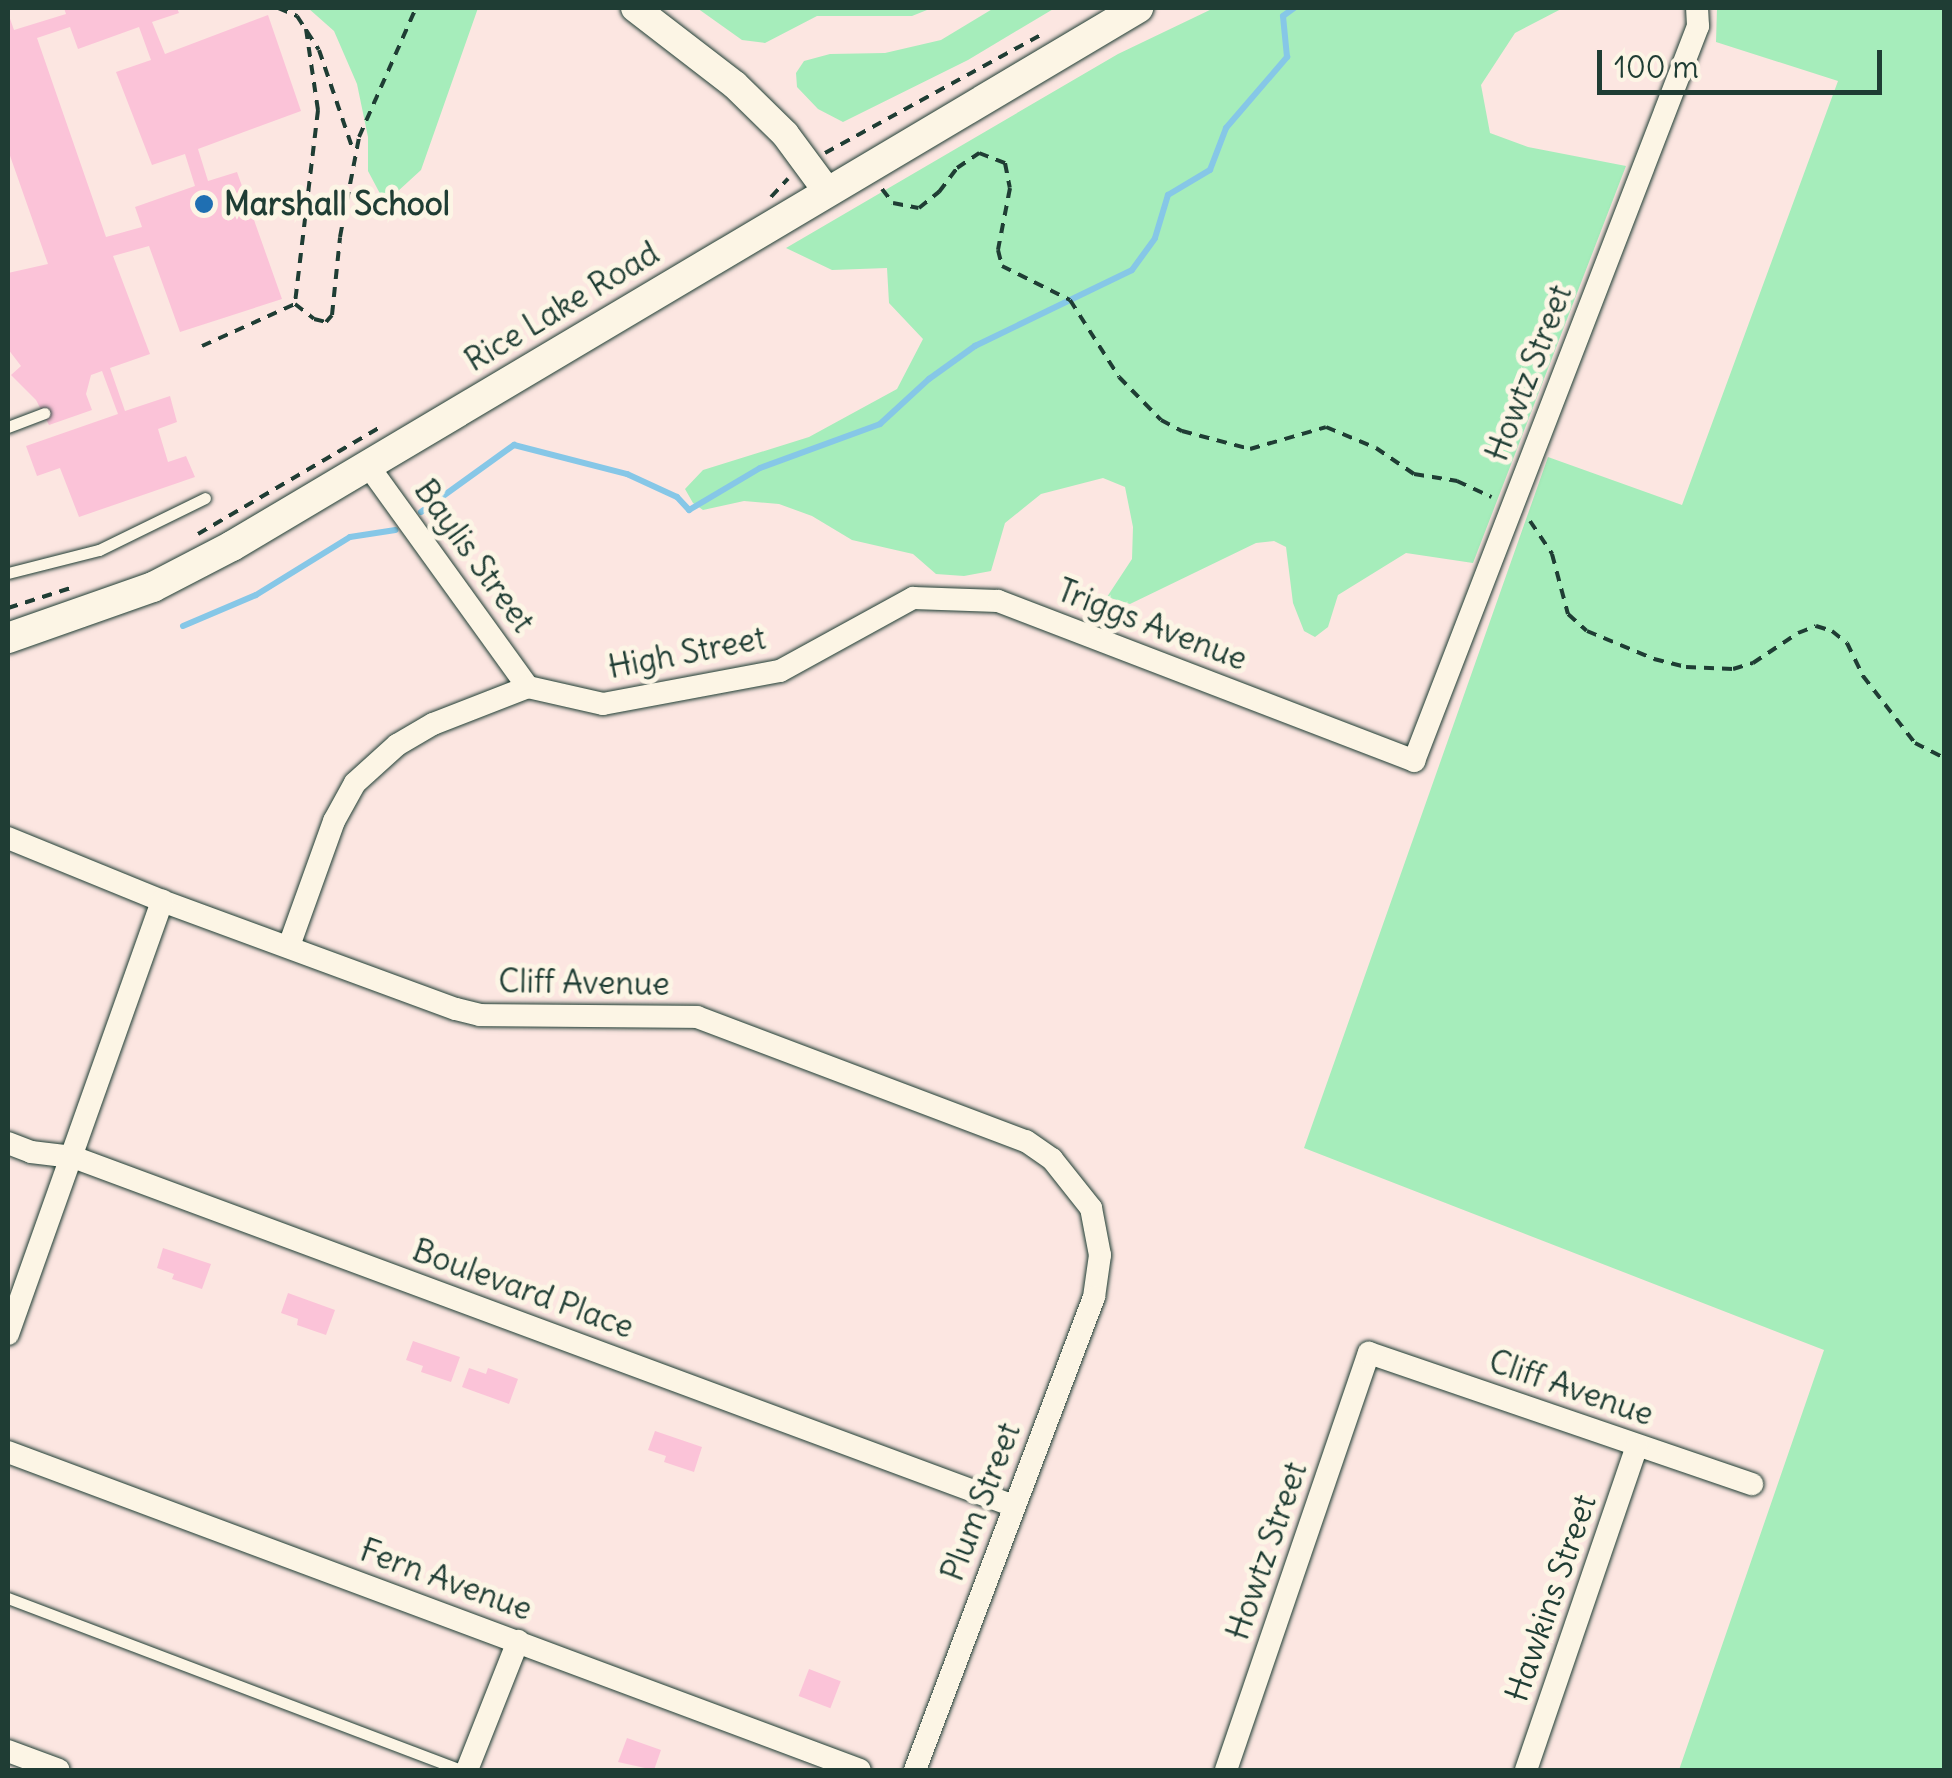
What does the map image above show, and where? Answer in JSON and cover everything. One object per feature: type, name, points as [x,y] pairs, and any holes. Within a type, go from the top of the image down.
[{"type":"main road","name":"Rice Lake Road","points":[[8,638],[153,587],[232,546],[1138,8]]},
{"type":"street","points":[[635,8],[735,85],[786,134],[827,191]]},
{"type":"street","name":"Howtz Street","points":[[1414,761],[1698,26],[1697,8]]},
{"type":"street","name":"Baylis Street","points":[[367,464],[528,687]]},
{"type":"street","name":"Triggs Avenue","points":[[865,626],[913,598],[998,601],[1414,761]]},
{"type":"street","name":"High Street","points":[[528,687],[603,704],[780,671],[865,626]]},
{"type":"street","points":[[289,946],[334,821],[364,774],[433,724],[528,687]]},
{"type":"street","name":"Cliff Avenue","points":[[8,838],[162,901],[480,1015],[696,1017],[1026,1141],[1074,1182],[1091,1208],[1100,1255]]},
{"type":"street","points":[[8,1334],[14,1296],[72,1156],[162,901]]},
{"type":"street","name":"Boulevard Place","points":[[8,1143],[31,1152],[72,1156],[1014,1506]]},
{"type":"street","name":"Plum Street","points":[[916,1770],[1094,1297],[1100,1255]]},
{"type":"street","name":"Howtz Street","points":[[1226,1770],[1369,1353]]},
{"type":"street","name":"Cliff Avenue","points":[[1369,1353],[1752,1484]]},
{"type":"street","name":"Hawkins Street","points":[[1526,1770],[1638,1446]]},
{"type":"street","name":"Fern Avenue","points":[[8,1452],[860,1770]]},
{"type":"street","points":[[464,1770],[518,1641]]},
{"type":"street","points":[[8,1751],[59,1770]]},
{"type":"lane","points":[[8,427],[44,413]]},
{"type":"lane","points":[[8,573],[99,550],[205,498]]},
{"type":"lane","points":[[8,1598],[464,1770]]},
{"type":"path","points":[[278,8],[297,16],[306,29],[332,80],[354,154]]},
{"type":"path","points":[[295,304],[314,319],[326,322],[332,315],[354,154],[416,8]]},
{"type":"path","points":[[295,304],[318,110],[306,29]]},
{"type":"path","points":[[832,148],[1045,33]]},
{"type":"path","points":[[880,187],[893,203],[919,208],[957,168],[979,153],[994,156],[1010,173],[998,250],[1002,266],[1070,300],[1107,361],[1161,420],[1182,431],[1250,449],[1326,427],[1376,448],[1414,474],[1456,480],[1535,524],[1552,554],[1568,614],[1588,631],[1654,659],[1686,667],[1733,669],[1753,663],[1798,633],[1816,626],[1832,631],[1848,643],[1863,676],[1915,743],[1944,758]]},
{"type":"path","points":[[756,206],[783,182]]},
{"type":"path","points":[[202,346],[295,304]]},
{"type":"path","points":[[183,542],[382,426]]},
{"type":"path","points":[[8,608],[83,584]]},
{"type":"green space","points":[[308,8],[478,8],[421,170],[385,203],[368,171],[368,137],[357,84],[334,31]]},
{"type":"green space","points":[[697,8],[932,8],[912,16],[817,16],[765,43],[742,40]]},
{"type":"green space","points":[[994,8],[1055,8],[968,60],[843,122],[818,109],[797,87],[796,73],[804,61],[830,54],[885,53],[941,40]]},
{"type":"green space","points":[[1214,8],[1563,8],[1515,33],[1481,85],[1490,133],[1528,147],[1626,166],[1473,563],[1406,553],[1338,595],[1328,627],[1315,637],[1304,631],[1293,603],[1286,547],[1274,541],[1256,543],[1130,604],[1107,597],[1132,559],[1133,527],[1125,487],[1103,478],[1041,494],[1005,523],[991,571],[964,576],[936,574],[913,554],[852,540],[812,516],[779,504],[744,501],[703,510],[693,503],[685,489],[703,470],[809,437],[897,389],[923,339],[889,303],[887,268],[832,270],[786,248],[1118,54]]},
{"type":"green space","points":[[1717,8],[1944,8],[1944,1770],[1679,1770],[1824,1350],[1304,1148],[1548,457],[1682,505],[1838,81],[1716,42]]},
{"type":"building","name":"Marshall School","points":[[64,8],[177,8],[179,13],[152,22],[165,54],[268,15],[301,111],[198,149],[208,181],[237,172],[282,299],[180,332],[149,246],[113,256],[150,354],[110,368],[125,411],[170,396],[177,422],[158,429],[168,462],[186,456],[195,477],[79,517],[60,468],[37,476],[26,446],[118,414],[102,371],[91,375],[86,394],[92,410],[49,425],[36,400],[11,375],[21,366],[8,349],[8,273],[48,264],[8,150],[8,13],[14,30],[66,14]],"holes":[[[70,27],[78,49],[139,27],[151,60],[116,72],[152,165],[185,154],[195,186],[135,207],[142,227],[106,237],[37,38]]]},
{"type":"building","points":[[163,1248],[211,1264],[202,1289],[172,1279],[174,1274],[157,1268]]},
{"type":"building","points":[[288,1293],[335,1310],[326,1335],[297,1325],[298,1319],[281,1313]]},
{"type":"building","points":[[413,1341],[460,1357],[451,1382],[421,1372],[423,1366],[406,1360]]},
{"type":"building","points":[[469,1368],[486,1374],[488,1368],[518,1379],[509,1404],[462,1387]]},
{"type":"building","points":[[655,1431],[702,1447],[694,1472],[664,1462],[666,1456],[648,1450]]},
{"type":"building","points":[[809,1669],[841,1681],[830,1708],[799,1696]]},
{"type":"building","points":[[627,1738],[661,1750],[654,1770],[618,1762]]},
{"type":"waterway","points":[[421,512],[514,445],[627,474],[677,497],[689,510],[760,468],[880,424],[929,379],[975,346],[1132,270],[1155,238],[1168,195],[1210,170],[1226,128],[1287,57],[1283,16],[1294,8]]},
{"type":"waterway","points":[[183,626],[256,595],[350,537],[395,530]]},
{"type":"place","name":"Marshall School","points":[[204,204]]}]
